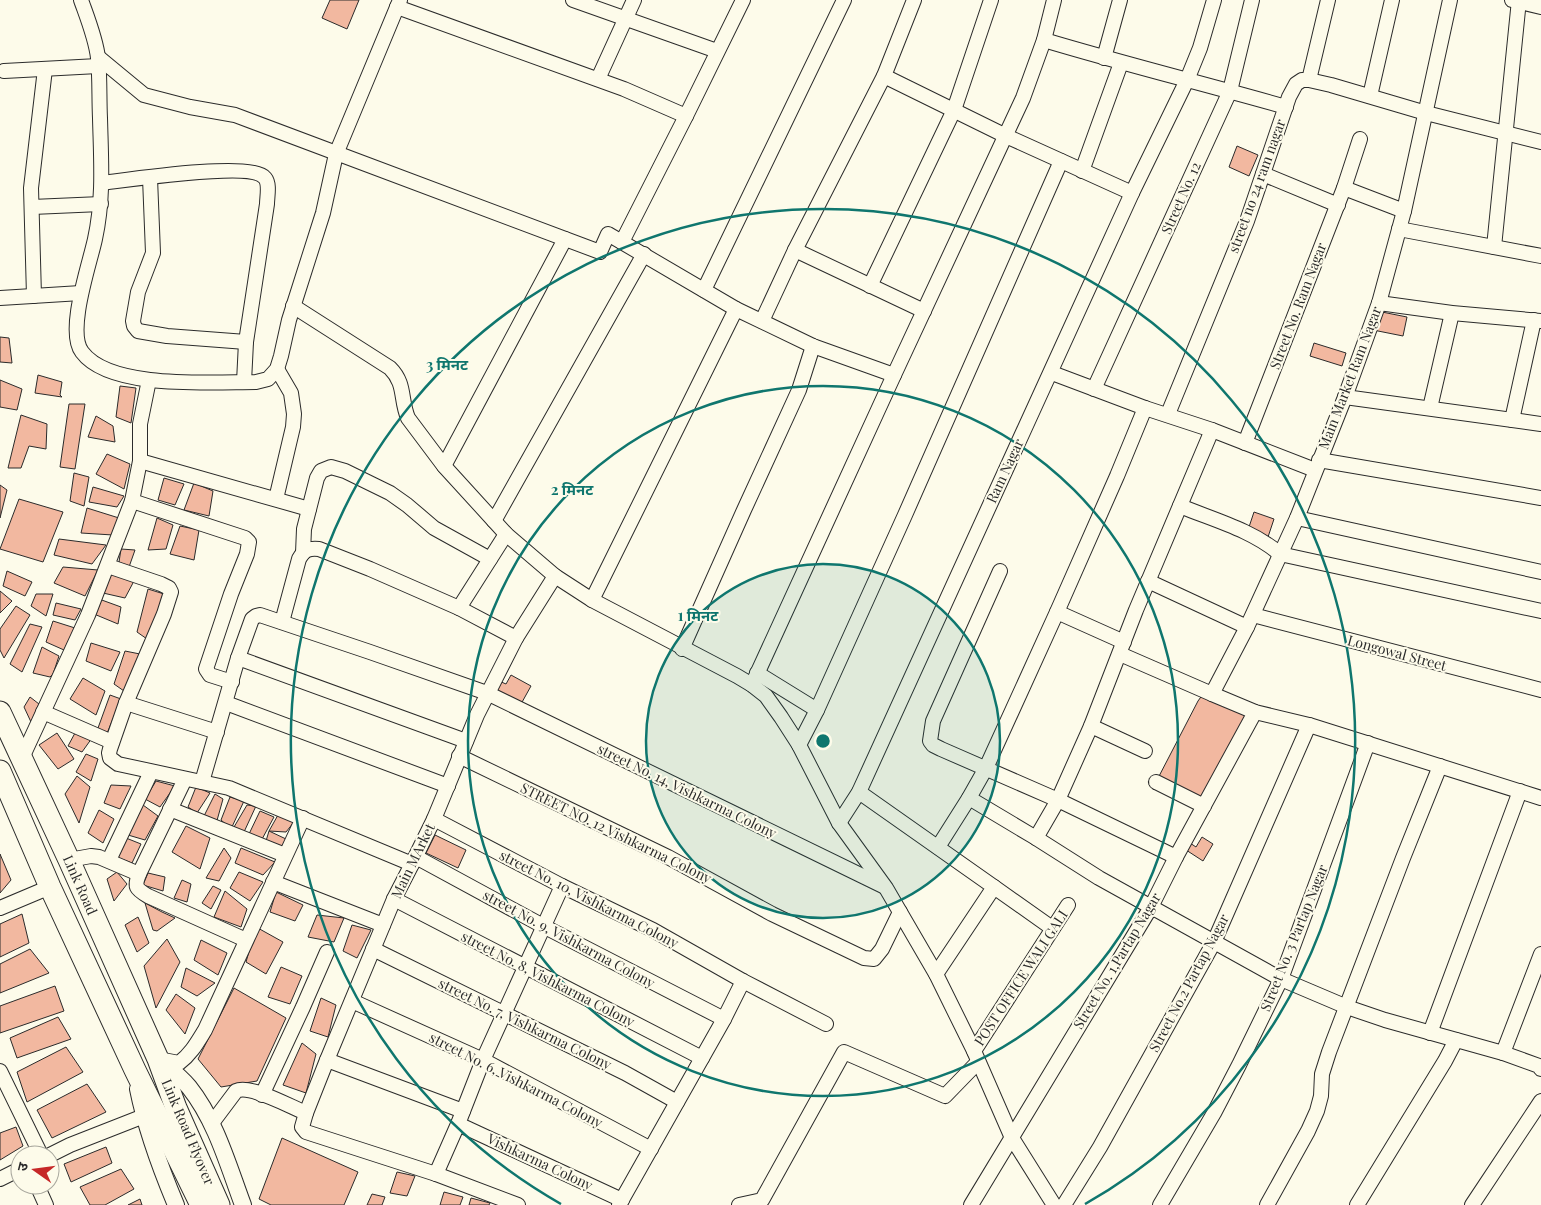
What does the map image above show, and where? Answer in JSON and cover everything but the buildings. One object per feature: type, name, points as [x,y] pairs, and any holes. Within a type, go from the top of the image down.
[{"type":"main road","name":"Link Road","points":[[0,712],[158,1059]]},
{"type":"main road","name":"Link Road","points":[[0,771],[50,887],[134,1070]]},
{"type":"main road","name":"Link Road Flyover","points":[[158,1059],[176,1108],[219,1205]]},
{"type":"main road","name":"Link Road Flyover","points":[[134,1070],[153,1121],[201,1205]]},
{"type":"street","points":[[81,0],[98,61],[102,183],[101,204],[95,241],[79,302],[77,338],[81,352],[94,363],[109,371],[149,380],[167,382],[256,382],[268,379],[277,369],[282,356],[293,306],[324,213],[336,154],[399,3],[624,89],[686,116]]},
{"type":"street","points":[[574,0],[717,51]]},
{"type":"street","points":[[598,79],[634,0]]},
{"type":"street","points":[[622,242],[742,0]]},
{"type":"street","points":[[704,290],[844,0]]},
{"type":"street","points":[[762,321],[795,250],[884,76],[914,0]]},
{"type":"street","points":[[870,286],[954,110],[990,0]]},
{"type":"street","points":[[755,679],[1023,98],[1044,40],[1054,0]]},
{"type":"street","points":[[1104,58],[1120,0]]},
{"type":"street","name":"Ram Nagar","points":[[839,823],[859,792],[991,501],[1052,373],[1132,193],[1187,80],[1200,48],[1214,0]]},
{"type":"street","name":"Street No. 12","points":[[1094,389],[1230,91],[1252,0]]},
{"type":"street","points":[[1328,0],[1309,80],[1426,113],[1541,142]]},
{"type":"street","points":[[1370,96],[1392,0]]},
{"type":"street","name":"Main Market Ram Nagar","points":[[1212,694],[1250,621],[1297,518],[1345,397],[1379,303],[1404,211],[1450,0]]},
{"type":"street","points":[[1494,247],[1516,1],[1541,7]]},
{"type":"street","points":[[1044,40],[1121,63],[1286,107]]},
{"type":"street","points":[[4,71],[45,69],[98,61],[144,95],[235,115],[600,252],[608,234],[736,309],[813,346],[894,375]]},
{"type":"street","points":[[1082,171],[1121,63]]},
{"type":"street","points":[[34,296],[31,188],[45,69]]},
{"type":"street","points":[[884,76],[1006,136],[1132,193]]},
{"type":"street","name":"street no 24 ram nagar","points":[[1168,414],[1247,221],[1289,97],[1296,84],[1302,80],[1309,80]]},
{"type":"street","name":"Street No. Ram Nagar","points":[[1245,443],[1338,205],[1360,139]]},
{"type":"street","points":[[799,745],[906,516],[1061,161]]},
{"type":"street","points":[[102,183],[214,170],[256,173],[265,177],[267,181],[267,204],[246,342],[244,382]]},
{"type":"street","points":[[1263,174],[1338,205]]},
{"type":"street","points":[[150,178],[153,253],[137,297],[133,321],[134,326],[138,331],[167,336],[246,342]]},
{"type":"street","points":[[1344,188],[1404,211]]},
{"type":"street","points":[[32,207],[101,204]]},
{"type":"street","points":[[1399,229],[1541,256]]},
{"type":"street","points":[[444,466],[565,239]]},
{"type":"street","points":[[795,250],[924,311]]},
{"type":"street","points":[[494,521],[644,254]]},
{"type":"street","points":[[0,298],[81,292]]},
{"type":"street","points":[[1379,303],[1452,313],[1538,321],[1512,420]]},
{"type":"street","points":[[293,306],[394,372],[399,378],[405,412],[408,418],[444,466],[506,534],[555,576],[592,600],[682,648],[755,679],[817,710]]},
{"type":"street","points":[[592,600],[736,309]]},
{"type":"street","points":[[1430,408],[1452,313]]},
{"type":"street","points":[[682,648],[799,390],[813,346]]},
{"type":"street","points":[[276,500],[293,427],[294,414],[289,386],[277,369]]},
{"type":"street","points":[[1052,373],[1144,408],[1168,414],[1245,443],[1317,465],[1541,498]]},
{"type":"street","points":[[22,758],[88,615],[132,501],[140,461],[140,424],[149,380]]},
{"type":"street","points":[[1345,397],[1541,424]]},
{"type":"street","points":[[938,847],[986,768],[1117,476],[1144,408]]},
{"type":"street","points":[[1036,838],[1058,800],[1092,726],[1148,581],[1212,430]]},
{"type":"street","points":[[140,461],[309,509]]},
{"type":"street","points":[[282,622],[302,553],[303,534],[317,478],[321,471],[331,467],[345,471],[390,493],[434,528],[490,559]]},
{"type":"street","points":[[132,501],[248,539],[247,554],[206,669],[210,675],[232,682]]},
{"type":"street","points":[[1180,506],[1267,543],[1280,554],[1541,611]]},
{"type":"street","points":[[1297,518],[1541,572]]},
{"type":"street","points":[[460,608],[506,534]]},
{"type":"street","points":[[302,553],[311,548],[319,549],[370,569],[460,608],[516,638]]},
{"type":"street","points":[[43,712],[112,742],[126,703],[164,614],[171,592],[169,588],[161,584],[108,566]]},
{"type":"street","points":[[1000,571],[933,721],[929,737],[930,741],[933,745],[1058,800],[1176,857]]},
{"type":"street","name":"Main MArket","points":[[306,1113],[394,899],[434,819],[487,693],[516,638],[555,576]]},
{"type":"street","name":"Longowal Street","points":[[1148,581],[1250,621],[1541,690]]},
{"type":"street","points":[[1057,612],[1212,694],[1255,712],[1309,725],[1541,798]]},
{"type":"street","name":"street No. 14, Vishkarma Colony","points":[[202,782],[238,658],[252,619],[260,615],[487,693],[886,888]]},
{"type":"street","points":[[238,658],[466,741]]},
{"type":"street","points":[[755,679],[799,745],[839,823],[886,888],[936,974],[1012,1138],[1054,1205]]},
{"type":"street","points":[[126,703],[217,732]]},
{"type":"street","points":[[226,703],[448,786]]},
{"type":"street","name":"Street No. 1,Partap Nagar","points":[[971,1205],[1151,907],[1255,712]]},
{"type":"street","name":"Street No.2 Partap Nagar","points":[[1064,1205],[1100,1146],[1214,942],[1309,725]]},
{"type":"street","points":[[1092,726],[1145,751]]},
{"type":"street","name":"street No. 9, Vishkarma Colony","points":[[112,742],[108,753],[113,762],[228,788],[414,861],[724,1019]]},
{"type":"street","name":"Street No. 3 Partap Nagar","points":[[1160,1205],[1240,1065],[1281,979],[1368,743]]},
{"type":"street","name":"STREET NO. 12 Vishkarma Colony","points":[[459,756],[668,857],[772,914],[864,958],[874,959],[882,950],[900,912]]},
{"type":"street","points":[[1267,1205],[1317,1111],[1321,1096],[1322,1074],[1403,858],[1440,766]]},
{"type":"street","points":[[109,860],[152,772]]},
{"type":"street","points":[[185,778],[139,874],[136,887],[140,891],[246,940]]},
{"type":"street","points":[[1156,782],[1204,806]]},
{"type":"street","points":[[1430,1033],[1520,791]]},
{"type":"street","points":[[859,792],[1052,928]]},
{"type":"street","points":[[969,798],[1099,878],[1281,979],[1347,1007],[1503,1053],[1539,1066],[1541,1069]]},
{"type":"street","points":[[170,809],[285,855]]},
{"type":"street","points":[[158,1059],[179,1063],[195,1047],[205,1030],[302,818]]},
{"type":"street","name":"street No. 10, Vishkarma Colony","points":[[434,819],[562,886],[653,930],[826,1024]]},
{"type":"street","points":[[69,860],[91,856],[109,860],[139,874]]},
{"type":"street","points":[[273,882],[383,925]]},
{"type":"street","points":[[436,1174],[483,1060],[562,886]]},
{"type":"street","points":[[0,908],[50,887]]},
{"type":"street","points":[[936,974],[994,887]]},
{"type":"street","name":"street No. 8, Vishkarma Colony","points":[[394,899],[702,1058]]},
{"type":"street","name":"POST OFFICE WALI GALI","points":[[740,1205],[762,1200],[844,1052],[945,1096],[976,1057],[1052,928],[1068,905]]},
{"type":"street","name":"street No. 7, Vishkarma Colony","points":[[373,949],[625,1073],[677,1102]]},
{"type":"street","points":[[262,1094],[304,1008],[327,952]]},
{"type":"street","points":[[1503,1053],[1541,954]]},
{"type":"street","points":[[621,1202],[724,1019],[743,980]]},
{"type":"street","name":"street No. 6, Vishkarma Colony","points":[[352,1001],[483,1060],[651,1149]]},
{"type":"street","points":[[1357,1205],[1456,1040]]},
{"type":"street","points":[[158,1059],[179,1076],[190,1088],[212,1123],[243,1205]]},
{"type":"street","name":"Vishkarma Colony","points":[[327,1060],[460,1118],[621,1202]]},
{"type":"street","points":[[0,1071],[36,1145]]},
{"type":"street","points":[[212,1123],[236,1091],[241,1089],[262,1094],[306,1113],[303,1130],[436,1174],[518,1205]]},
{"type":"street","points":[[1472,1205],[1541,1101]]},
{"type":"street","points":[[60,1150],[70,1144],[153,1121],[161,1169],[176,1205]]}]
